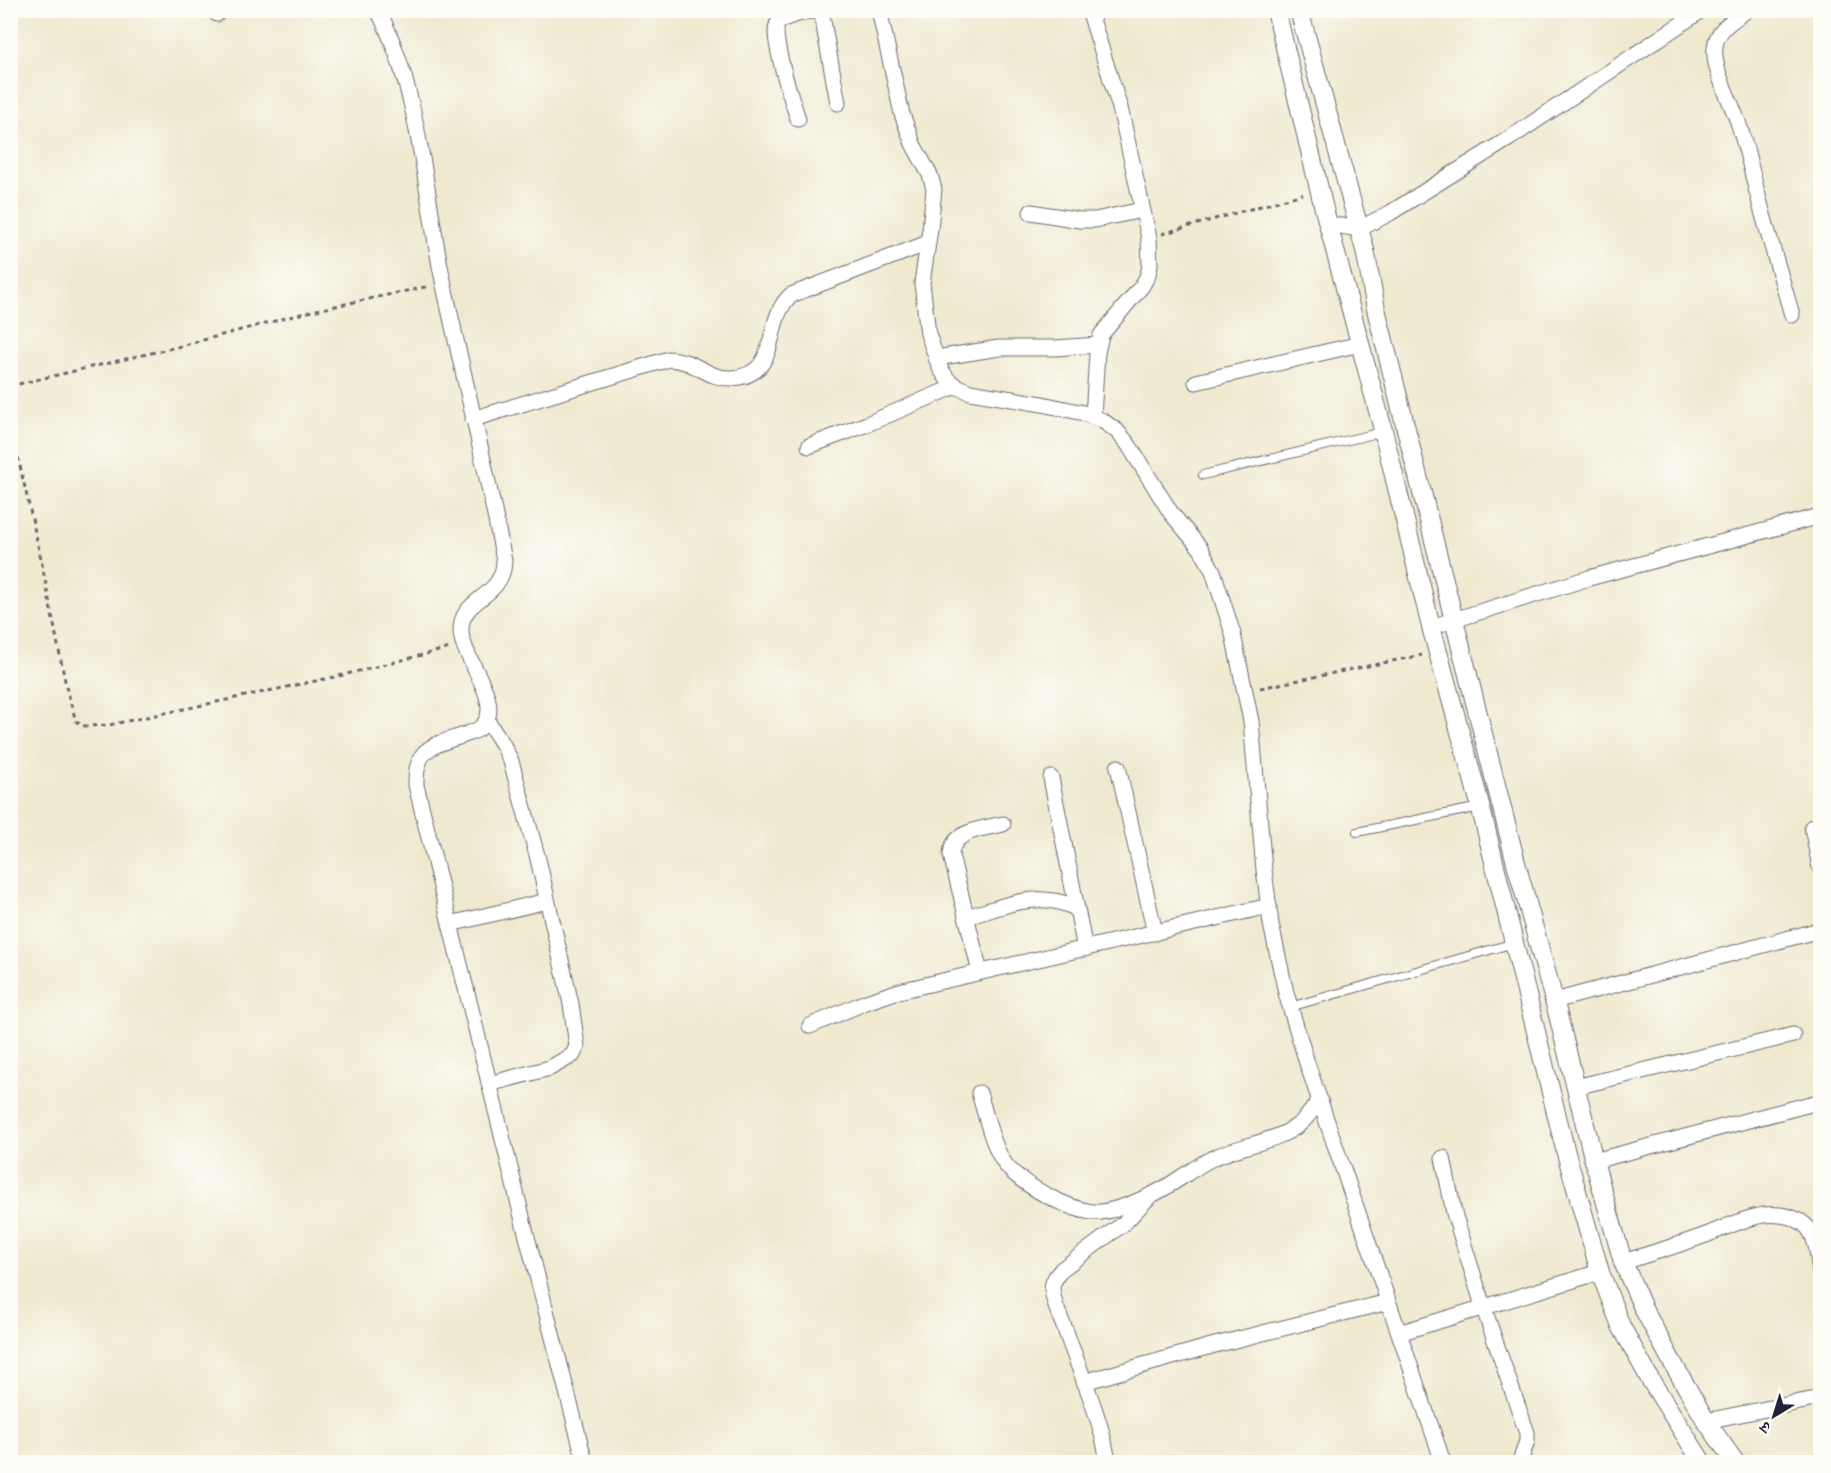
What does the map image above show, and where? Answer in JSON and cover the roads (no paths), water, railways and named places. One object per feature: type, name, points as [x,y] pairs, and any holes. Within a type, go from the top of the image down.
[{"type":"street","points":[[378,10],[394,43],[417,132],[444,283],[504,561],[504,572],[500,581],[466,612],[462,622],[463,644],[477,672],[487,700],[489,711],[487,720],[480,729],[426,750],[419,758],[416,785],[585,1462]]},
{"type":"street","points":[[798,119],[778,44],[776,28],[777,23],[784,19],[814,10]]},
{"type":"street","points":[[821,10],[837,103]]},
{"type":"street","points":[[879,10],[902,114],[934,189],[922,283],[928,334],[940,368],[948,380],[970,392],[1042,404],[1093,417],[1117,431],[1128,444],[1171,513],[1201,549],[1223,597],[1236,645],[1251,721],[1271,924],[1290,1007],[1443,1462]]},
{"type":"street","points":[[1089,10],[1120,108],[1149,238],[1150,265],[1148,276],[1136,294],[1108,324],[1098,345],[1093,417]]},
{"type":"street","points":[[1276,10],[1320,190],[1350,232],[1360,344],[1384,432],[1514,853],[1594,1161],[1623,1262],[1648,1318],[1706,1421],[1735,1462]]},
{"type":"street","points":[[1299,10],[1350,232],[1376,309],[1442,623],[1438,652],[1480,807],[1566,1153],[1600,1272],[1621,1326],[1678,1426],[1702,1462]]},
{"type":"street","points":[[1350,232],[1429,190],[1702,10]]},
{"type":"street","points":[[1747,10],[1720,32],[1715,54],[1717,66],[1735,111],[1747,150],[1792,315]]},
{"type":"street","points":[[1030,212],[1080,220],[1095,220],[1142,210]]},
{"type":"street","points":[[473,419],[669,359],[691,363],[714,376],[729,379],[743,377],[755,371],[763,363],[778,313],[784,301],[791,294],[928,243]]},
{"type":"street","points":[[1196,382],[1360,344]]},
{"type":"street","points":[[936,358],[999,348],[1098,345]]},
{"type":"street","points":[[809,446],[956,386]]},
{"type":"street","points":[[1442,623],[1589,578],[1821,516]]},
{"type":"street","points":[[487,720],[511,761],[547,901],[577,1046],[573,1055],[550,1068],[489,1084]]},
{"type":"street","points":[[1118,768],[1155,933]]},
{"type":"street","points":[[1051,778],[1085,949]]},
{"type":"street","points":[[980,972],[951,855],[951,845],[957,838],[969,833],[1003,824]]},
{"type":"street","points":[[1812,827],[1821,867]]},
{"type":"street","points":[[966,917],[1039,900],[1053,900],[1076,908]]},
{"type":"street","points":[[450,924],[547,901]]},
{"type":"street","points":[[810,1026],[866,1002],[899,991],[1269,906]]},
{"type":"street","points":[[1554,1000],[1821,930]]},
{"type":"street","points":[[1575,1087],[1793,1035]]},
{"type":"street","points":[[979,1093],[996,1147],[1012,1174],[1025,1184],[1085,1211],[1100,1212],[1150,1196],[1213,1157],[1286,1132],[1302,1122],[1320,1100]]},
{"type":"street","points":[[1594,1161],[1814,1103]]},
{"type":"street","points":[[1443,1158],[1454,1213],[1483,1306],[1527,1432],[1527,1441],[1520,1462]]},
{"type":"street","points":[[1108,1462],[1098,1420],[1052,1286],[1055,1278],[1083,1253],[1123,1224],[1150,1196]]},
{"type":"street","points":[[1623,1262],[1702,1237],[1741,1221],[1765,1215],[1783,1215],[1798,1220],[1808,1228],[1813,1237],[1821,1272]]},
{"type":"street","points":[[1399,1333],[1600,1272]]},
{"type":"street","points":[[1084,1383],[1215,1345],[1388,1302]]},
{"type":"street","points":[[1706,1421],[1821,1398]]},
{"type":"lane","points":[[1203,475],[1384,432]]},
{"type":"lane","points":[[1357,832],[1480,807]]},
{"type":"lane","points":[[1290,1007],[1514,943]]}]
